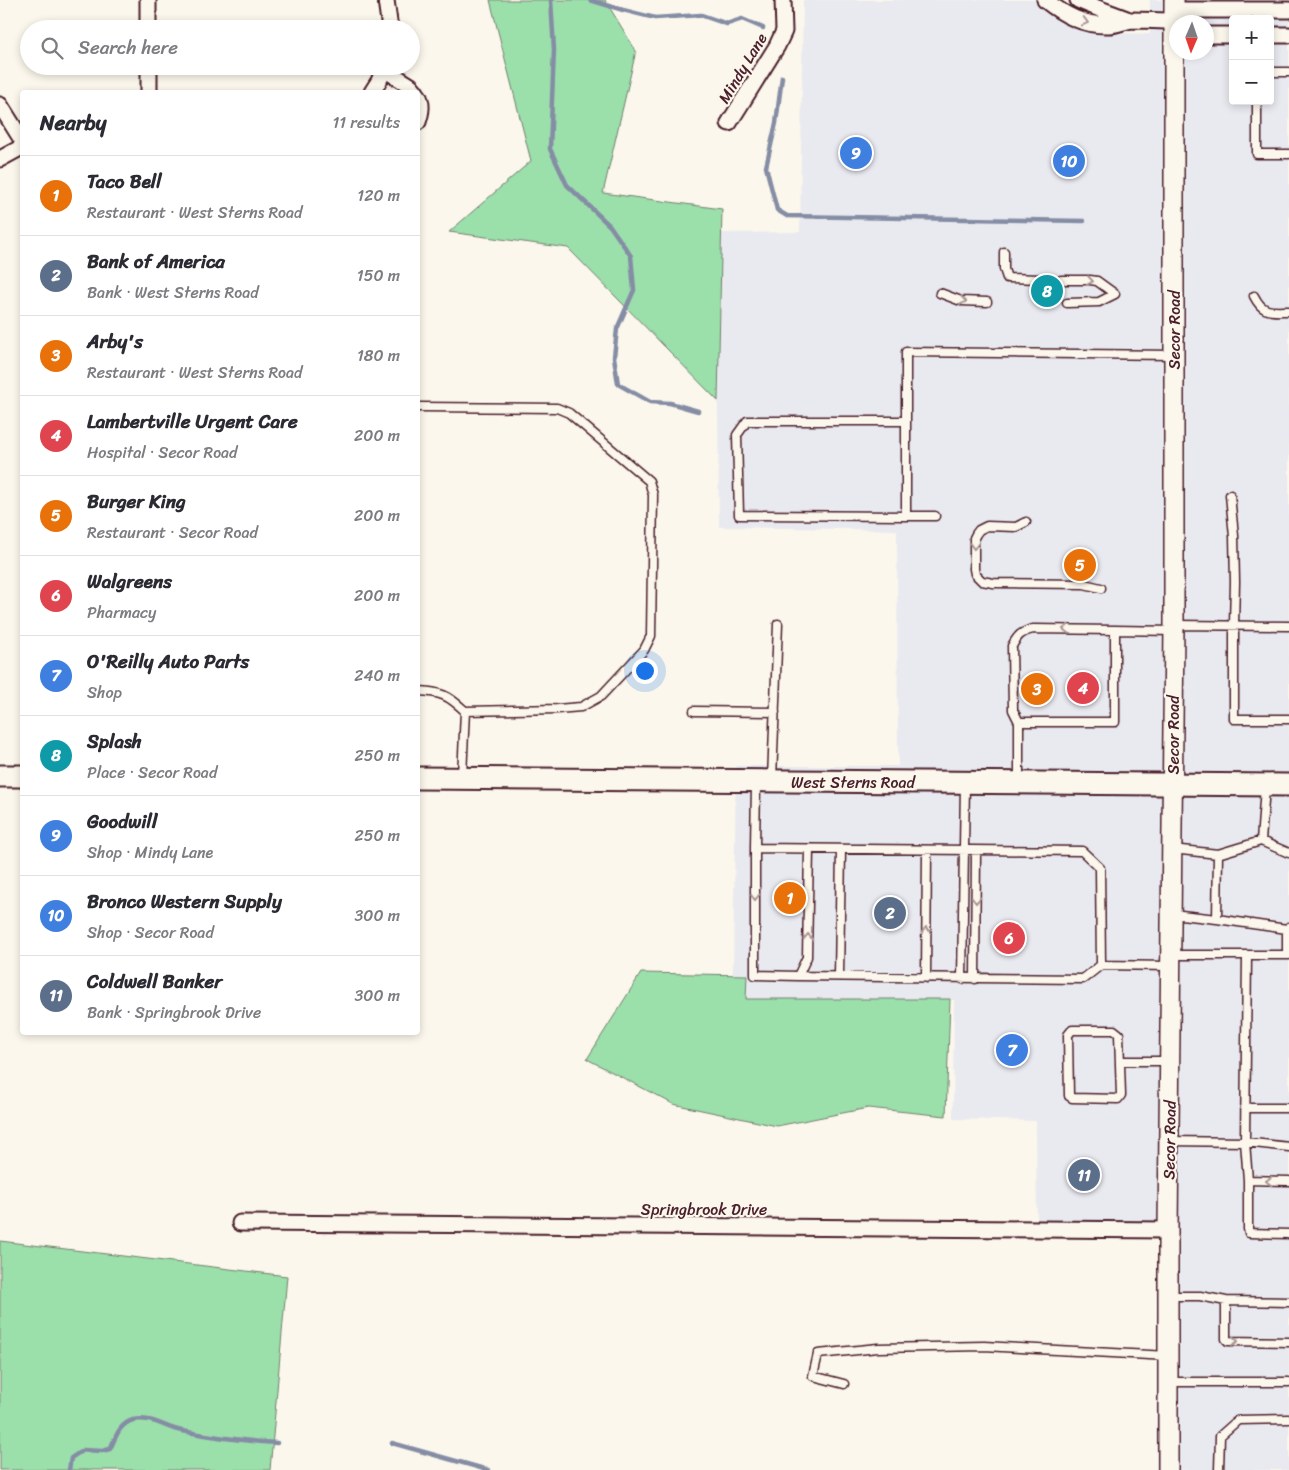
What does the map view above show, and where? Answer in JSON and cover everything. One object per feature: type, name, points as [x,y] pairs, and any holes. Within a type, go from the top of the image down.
[{"type":"main road","points":[[0,776],[20,776]]},
{"type":"main road","name":"West Sterns Road","points":[[420,778],[1289,785]]},
{"type":"street","points":[[148,0],[148,20]]},
{"type":"street","points":[[386,0],[389,20]]},
{"type":"street","name":"Mindy Lane","points":[[728,123],[777,46],[784,31],[783,0]]},
{"type":"street","points":[[1045,0],[1071,18],[1097,25],[1111,25],[1130,20],[1169,20]]},
{"type":"street","points":[[1078,0],[1094,8],[1130,20]]},
{"type":"street","points":[[1214,17],[1289,10]]},
{"type":"street","points":[[1214,35],[1229,35]]},
{"type":"street","points":[[1274,35],[1289,35]]},
{"type":"street","name":"Secor Road","points":[[1168,1470],[1168,1230],[1174,628],[1175,60]]},
{"type":"street","points":[[148,75],[149,90]]},
{"type":"street","points":[[373,90],[380,75]]},
{"type":"street","points":[[394,75],[414,90]]},
{"type":"street","points":[[420,102],[420,116]]},
{"type":"street","points":[[0,105],[20,137]]},
{"type":"street","points":[[0,159],[20,148]]},
{"type":"street","name":"Springbrook Drive","points":[[240,1223],[1168,1230]]},
{"type":"lane","points":[[1274,72],[1289,72]]},
{"type":"lane","points":[[1257,105],[1257,154],[1289,154]]},
{"type":"lane","points":[[1004,252],[1004,269],[1008,278],[1039,279]]},
{"type":"lane","points":[[1061,280],[1097,281],[1115,294],[1098,302],[1067,303]]},
{"type":"lane","points":[[940,292],[961,302],[987,302]]},
{"type":"lane","points":[[1254,296],[1258,305],[1265,310],[1289,311]]},
{"type":"lane","points":[[906,516],[906,352],[1174,354]]},
{"type":"lane","points":[[420,408],[556,408],[569,413],[649,481],[653,495],[651,636],[644,650],[601,696],[581,707],[465,710],[451,698],[432,691],[420,691]]},
{"type":"lane","points":[[906,422],[747,421],[737,435],[739,515],[935,516]]},
{"type":"lane","points":[[1230,495],[1235,573],[1234,719],[1289,720]]},
{"type":"lane","points":[[1026,522],[1016,526],[987,526],[978,530],[974,538],[974,569],[978,578],[982,581],[994,583],[1084,584],[1101,588]]},
{"type":"lane","points":[[778,624],[775,712],[755,848],[755,975],[1084,979],[1100,965],[1246,955],[1288,955],[1288,928],[1172,914]]},
{"type":"lane","points":[[1019,783],[1019,722],[1012,710],[1012,646],[1022,632],[1033,629],[1115,630],[1234,625],[1289,626]]},
{"type":"lane","points":[[1019,722],[1115,722],[1115,630]]},
{"type":"lane","points":[[462,778],[465,710]]},
{"type":"lane","points":[[694,711],[775,712]]},
{"type":"lane","points":[[962,979],[965,782]]},
{"type":"lane","points":[[1261,841],[1265,784]]},
{"type":"lane","points":[[1172,849],[1218,854],[1261,841],[1289,853]]},
{"type":"lane","points":[[755,848],[1082,852],[1100,868],[1100,965]]},
{"type":"lane","points":[[798,976],[807,957],[809,849]]},
{"type":"lane","points":[[839,976],[841,850]]},
{"type":"lane","points":[[926,978],[927,850]]},
{"type":"lane","points":[[975,979],[976,851]]},
{"type":"lane","points":[[1217,918],[1218,854]]},
{"type":"lane","points":[[1246,955],[1245,1142],[1249,1232],[1289,1234]]},
{"type":"lane","points":[[1072,1030],[1114,1030],[1119,1034],[1120,1062],[1121,1095],[1118,1099],[1072,1098],[1069,1096],[1068,1035],[1072,1030]]},
{"type":"lane","points":[[1120,1062],[1170,1061]]},
{"type":"lane","points":[[1245,1108],[1289,1108]]},
{"type":"lane","points":[[1169,1141],[1245,1142],[1289,1147]]},
{"type":"lane","points":[[1248,1180],[1289,1181]]},
{"type":"lane","points":[[1168,1296],[1200,1296],[1226,1300],[1289,1302]]},
{"type":"lane","points":[[1226,1300],[1226,1339],[1228,1341],[1289,1342]]},
{"type":"lane","points":[[844,1384],[813,1376],[818,1354],[878,1348],[984,1346],[1168,1356]]},
{"type":"lane","points":[[1168,1382],[1289,1382]]},
{"type":"lane","points":[[1219,1470],[1220,1436],[1238,1420],[1289,1419]]},
{"type":"shaded area","points":[[803,0],[1036,0],[1071,23],[1091,31],[1150,34],[1150,0],[1289,0],[1289,1470],[1156,1470],[1157,1226],[1037,1226],[1036,1121],[953,1119],[954,1000],[746,999],[747,975],[733,974],[736,766],[898,766],[897,530],[719,527],[718,401],[722,233],[800,232]]},
{"type":"green space","points":[[490,0],[605,0],[636,51],[603,193],[722,209],[718,401],[568,248],[449,232],[531,161]]},
{"type":"green space","points":[[641,973],[747,975],[746,999],[950,999],[946,1116],[868,1108],[777,1126],[673,1104],[587,1059]]},
{"type":"green space","points":[[0,1241],[287,1276],[270,1470],[0,1470]]},
{"type":"waterway","points":[[551,0],[554,50],[550,149],[567,185],[610,226],[631,256],[634,290],[617,329],[614,357],[618,384],[650,402],[670,403],[698,411]]},
{"type":"waterway","points":[[590,0],[655,18],[701,15],[727,24],[742,19],[763,28]]},
{"type":"waterway","points":[[782,77],[776,123],[766,167],[777,210],[787,216],[1084,221]]},
{"type":"waterway","points":[[69,1470],[71,1458],[83,1450],[102,1451],[110,1449],[121,1428],[128,1422],[140,1419],[176,1430],[241,1440],[277,1443]]},
{"type":"waterway","points":[[392,1443],[488,1470]]},
{"type":"place","name":"Goodwill","points":[[856,153]]},
{"type":"place","name":"Bronco Western Supply","points":[[1069,161]]},
{"type":"place","name":"Splash","points":[[1047,291]]},
{"type":"place","name":"Burger King","points":[[1080,565]]},
{"type":"place","name":"Lambertville Urgent Care","points":[[1083,688]]},
{"type":"place","name":"Arby's","points":[[1037,689]]},
{"type":"place","name":"Taco Bell","points":[[790,898]]},
{"type":"place","name":"Bank of America","points":[[890,913]]},
{"type":"place","name":"Walgreens","points":[[1009,938]]},
{"type":"place","name":"O'Reilly Auto Parts","points":[[1012,1050]]},
{"type":"place","name":"Coldwell Banker","points":[[1084,1175]]}]
